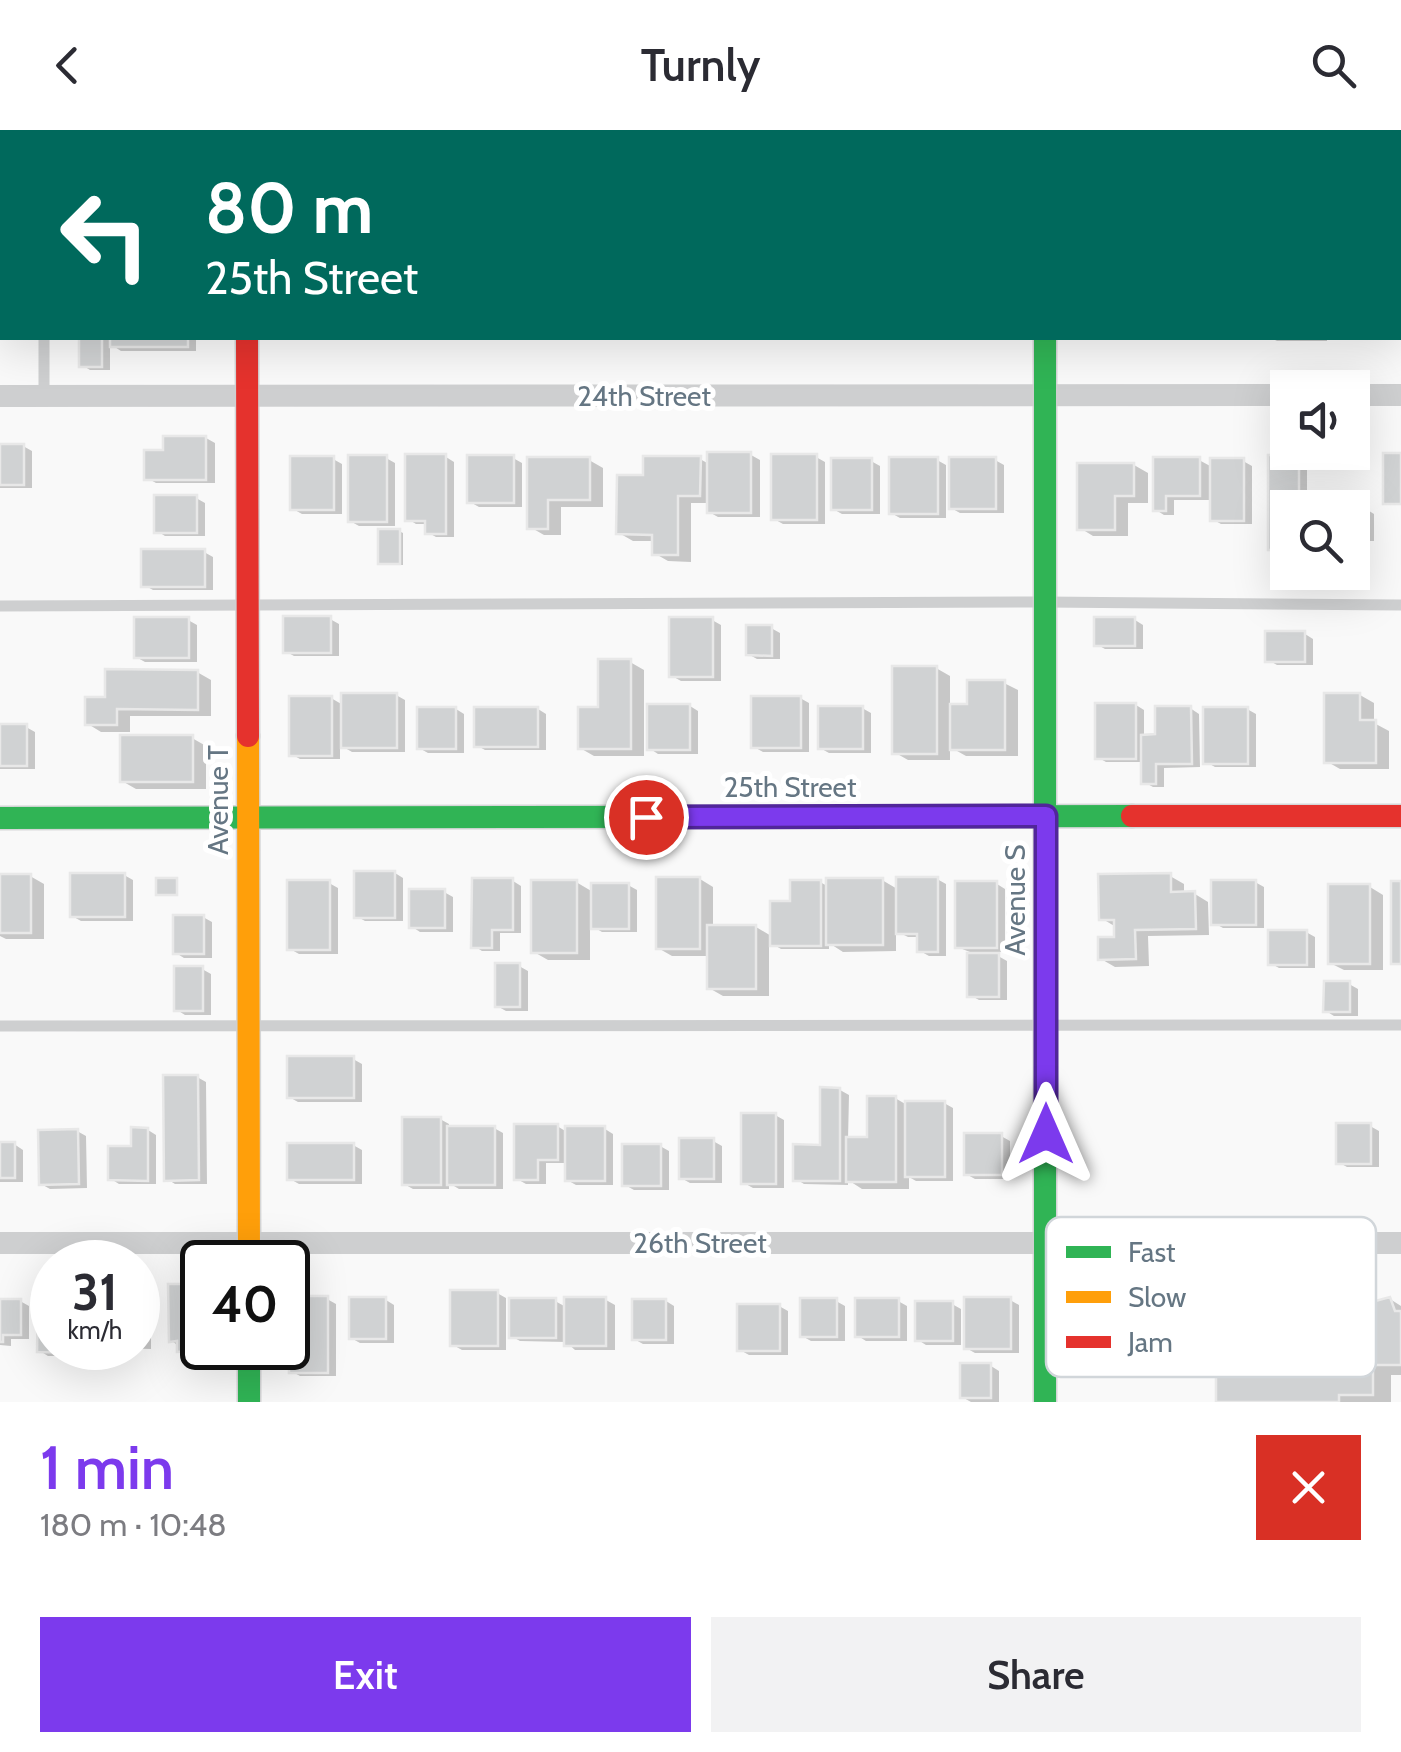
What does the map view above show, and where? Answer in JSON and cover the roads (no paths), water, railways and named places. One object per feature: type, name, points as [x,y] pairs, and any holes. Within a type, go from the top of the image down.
[{"type":"street","name":"Avenue T","points":[[248,340],[249,1240]]},
{"type":"street","name":"Avenue S","points":[[1046,340],[1046,1402]]},
{"type":"street","points":[[1370,395],[1401,395]]},
{"type":"street","name":"24th Street","points":[[0,396],[1270,396]]},
{"type":"street","name":"25th Street","points":[[0,818],[1401,816]]},
{"type":"street","name":"26th Street","points":[[0,1243],[180,1250]]},
{"type":"street","name":"26th Street","points":[[310,1252],[1046,1243]]},
{"type":"street","points":[[249,1370],[249,1402]]},
{"type":"lane","points":[[44,340],[44,396]]},
{"type":"lane","points":[[0,606],[1046,602],[1401,605]]},
{"type":"lane","points":[[0,1026],[1401,1025]]}]
